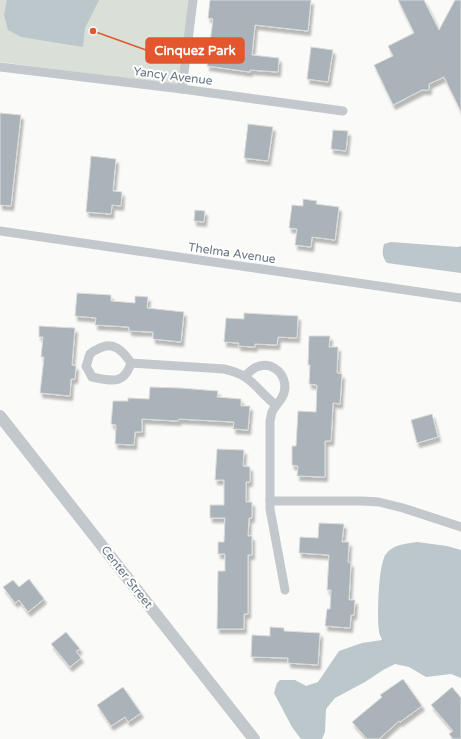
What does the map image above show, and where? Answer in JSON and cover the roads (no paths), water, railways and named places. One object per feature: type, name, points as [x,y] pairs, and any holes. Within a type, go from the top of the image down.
[{"type":"street","points":[[182,89],[193,0]]},
{"type":"street","name":"Yancy Avenue","points":[[0,68],[182,89],[343,111]]},
{"type":"street","name":"Thelma Avenue","points":[[0,231],[461,298]]},
{"type":"street","points":[[108,345],[115,346],[124,352],[131,363],[128,372],[121,379],[109,381],[92,377],[86,366],[91,353],[100,347],[108,345]]},
{"type":"street","points":[[131,363],[233,370],[253,381],[264,395],[276,405]]},
{"type":"street","points":[[245,376],[252,369],[260,366],[268,366],[276,369],[282,375],[285,383],[285,391],[272,412],[270,421],[271,517],[285,590]]},
{"type":"street","name":"Center Street","points":[[0,416],[254,739]]},
{"type":"street","points":[[270,500],[379,502],[403,508],[461,527]]},
{"type":"place","name":"Cinquez Park","points":[[93,31]]}]
